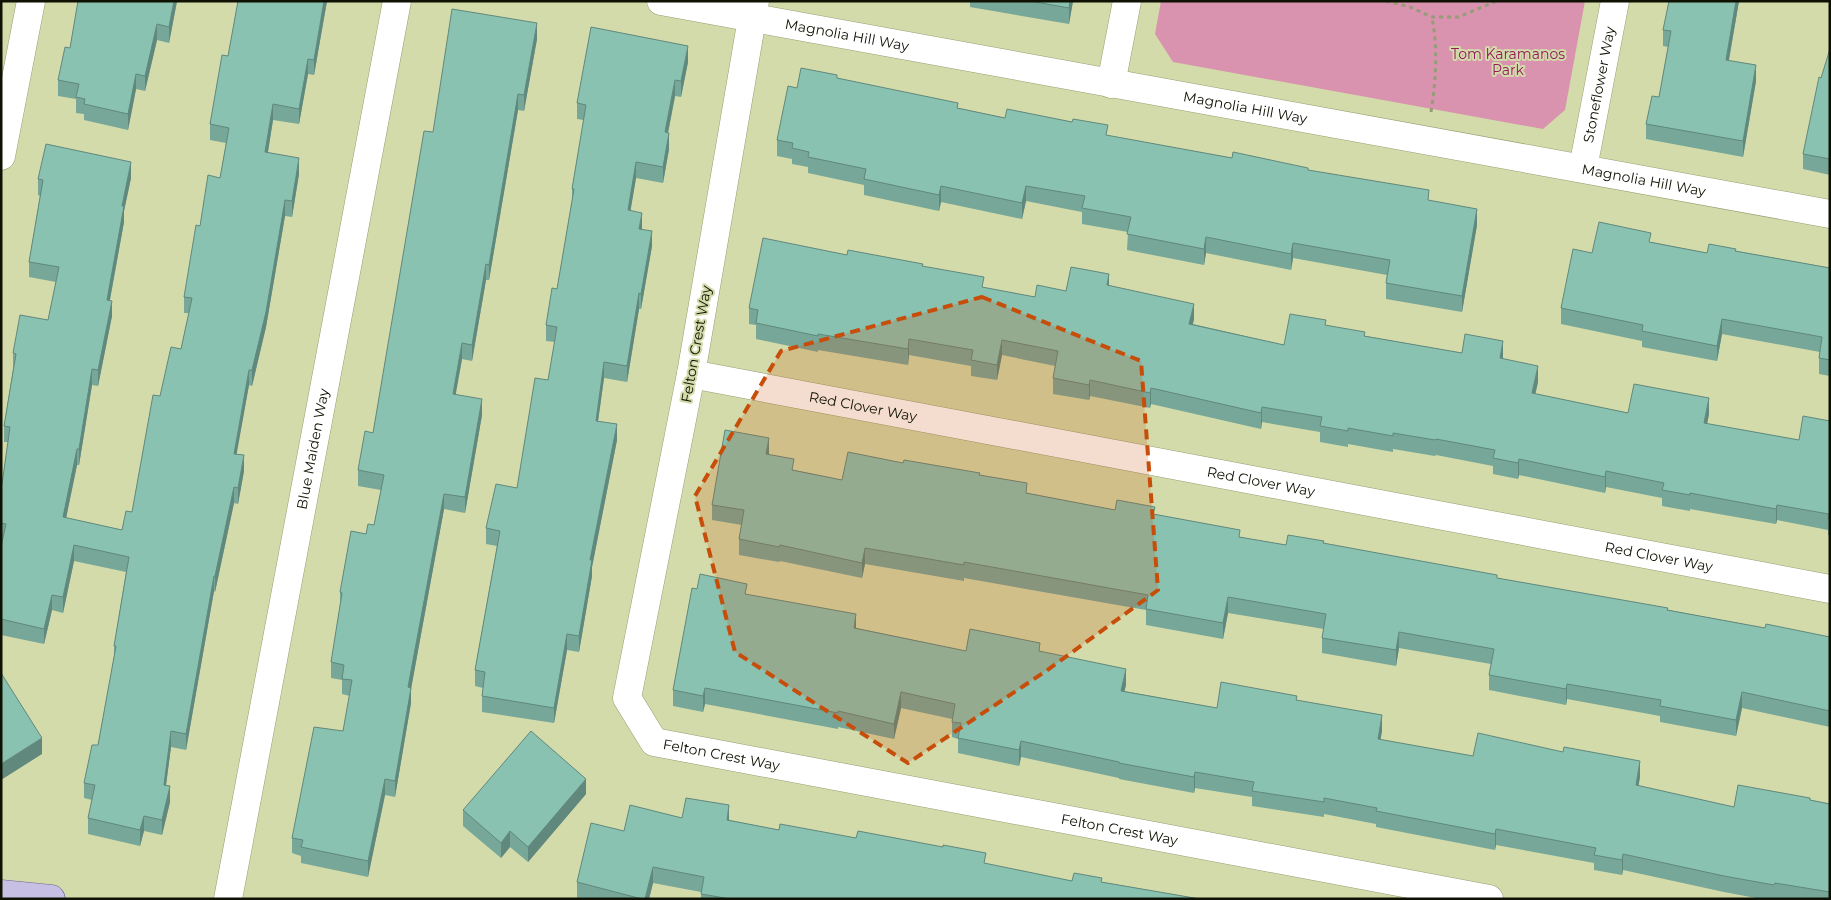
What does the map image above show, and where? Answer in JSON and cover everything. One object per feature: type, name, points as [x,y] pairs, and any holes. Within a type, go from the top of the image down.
[{"type":"main road","points":[[1,894],[51,899]]},
{"type":"street","points":[[1,156],[30,1]]},
{"type":"street","name":"Blue Maiden Way","points":[[228,899],[397,1]]},
{"type":"street","name":"Magnolia Hill Way","points":[[661,1],[753,9],[1111,84],[1830,214]]},
{"type":"street","points":[[1111,84],[1127,1]]},
{"type":"street","name":"Stoneflower Way","points":[[1583,168],[1615,1]]},
{"type":"street","name":"Felton Crest Way","points":[[753,9],[691,374],[627,698],[654,742],[1489,899]]},
{"type":"street","name":"Red Clover Way","points":[[691,374],[1830,589]]},
{"type":"path","points":[[1386,1],[1410,7],[1432,17],[1458,17],[1497,1]]},
{"type":"path","points":[[1426,140],[1435,85],[1437,42],[1432,17]]},
{"type":"highlighted area","points":[[982,297],[1141,361],[1158,590],[1046,671],[908,763],[735,652],[695,496],[781,351]]},
{"type":"green space","name":"Tom Karamanos Park","points":[[1161,1],[1585,1],[1565,110],[1543,129],[1173,62],[1155,34]]},
{"type":"building","points":[[78,1],[174,1],[169,27],[157,24],[145,76],[136,74],[128,114],[84,104],[85,99],[76,97],[79,84],[58,80],[65,47],[70,48]]},
{"type":"building","points":[[238,1],[324,1],[314,60],[308,59],[299,109],[273,104],[265,152],[299,158],[292,201],[285,200],[266,312],[252,370],[249,370],[234,454],[244,455],[238,488],[234,487],[214,576],[186,734],[171,731],[164,785],[170,786],[162,820],[144,816],[140,830],[88,818],[95,785],[84,783],[92,745],[98,745],[116,646],[114,646],[129,557],[74,545],[63,597],[52,595],[44,629],[1,619],[1,547],[6,524],[1,523],[1,484],[10,427],[4,426],[16,354],[13,353],[20,315],[48,320],[59,267],[29,262],[43,180],[38,179],[46,144],[131,162],[107,300],[112,301],[98,370],[92,369],[79,449],[77,449],[63,517],[122,530],[126,511],[132,512],[153,395],[160,396],[171,347],[181,349],[192,298],[184,297],[196,225],[200,226],[208,175],[220,178],[229,128],[210,124],[222,55],[228,56]]},
{"type":"building","points":[[1030,1],[1070,1],[1069,8]]},
{"type":"building","points":[[1669,1],[1736,1],[1726,60],[1756,65],[1743,141],[1646,124],[1652,96],[1659,97],[1671,31],[1663,30]]},
{"type":"building","points":[[452,9],[537,23],[524,95],[518,94],[489,265],[486,264],[472,345],[462,343],[453,394],[482,399],[465,497],[444,494],[408,687],[411,688],[395,781],[385,779],[368,861],[301,847],[303,840],[292,838],[314,727],[343,731],[352,680],[342,679],[344,665],[331,662],[342,593],[340,592],[351,531],[366,534],[368,524],[374,525],[384,475],[358,470],[365,431],[373,433],[424,131],[433,132]]},
{"type":"building","points":[[591,27],[688,46],[681,81],[675,80],[665,132],[669,133],[663,167],[636,162],[628,210],[642,213],[639,229],[652,231],[627,366],[604,362],[596,421],[617,424],[590,560],[592,560],[579,636],[567,634],[554,708],[482,696],[485,672],[475,670],[500,531],[486,528],[496,484],[517,488],[535,378],[548,380],[557,327],[546,325],[552,288],[557,289],[574,189],[572,189],[586,105],[577,103]]},
{"type":"building","points":[[1830,49],[1830,159],[1803,154],[1819,77],[1821,78]]},
{"type":"building","points":[[801,68],[837,75],[837,78],[958,103],[957,108],[1005,118],[1007,109],[1072,122],[1073,119],[1108,125],[1106,135],[1232,158],[1233,152],[1308,168],[1308,170],[1429,190],[1428,200],[1477,209],[1462,296],[1386,283],[1390,260],[1293,243],[1291,254],[1206,237],[1204,249],[1127,234],[1131,217],[1082,208],[1085,196],[1026,186],[1022,203],[941,186],[939,195],[864,179],[866,169],[808,157],[809,152],[792,148],[793,143],[777,140],[788,86],[797,88]]},
{"type":"building","points":[[1599,222],[1651,233],[1649,242],[1707,253],[1709,244],[1736,249],[1735,251],[1830,268],[1830,360],[1819,358],[1822,337],[1722,319],[1717,346],[1642,331],[1643,325],[1561,308],[1573,249],[1592,253]]},
{"type":"building","points":[[763,238],[847,255],[848,250],[984,277],[982,287],[1035,297],[1037,285],[1066,291],[1071,267],[1109,274],[1107,285],[1194,304],[1189,324],[1284,345],[1290,314],[1326,320],[1325,325],[1365,332],[1364,336],[1462,353],[1465,334],[1503,341],[1500,358],[1538,366],[1532,393],[1628,413],[1634,384],[1709,398],[1704,423],[1799,440],[1803,416],[1830,421],[1830,519],[1828,519],[1829,514],[1777,505],[1776,509],[1690,493],[1690,495],[1662,490],[1664,483],[1606,471],[1605,477],[1519,459],[1518,463],[1493,458],[1495,450],[1436,439],[1393,433],[1393,436],[1348,428],[1348,431],[1320,426],[1322,417],[1262,407],[1261,413],[1151,388],[1150,393],[1090,380],[1089,385],[1053,378],[1058,351],[1002,340],[997,365],[971,360],[973,350],[909,339],[908,349],[818,334],[818,336],[756,323],[758,310],[749,308]]},
{"type":"building","points":[[725,430],[769,438],[766,454],[794,459],[792,470],[842,480],[848,452],[903,463],[904,460],[1027,483],[1026,493],[1115,510],[1117,500],[1155,507],[1153,514],[1240,530],[1239,537],[1286,545],[1288,535],[1324,541],[1323,543],[1497,575],[1497,578],[1668,608],[1667,610],[1765,628],[1766,624],[1830,637],[1830,711],[1742,692],[1736,720],[1660,706],[1661,700],[1567,684],[1566,689],[1489,675],[1494,649],[1399,632],[1396,650],[1322,638],[1326,614],[1228,597],[1223,623],[1146,609],[1148,595],[964,562],[964,565],[865,548],[862,563],[780,545],[779,547],[739,539],[744,510],[712,505]]},
{"type":"building","points":[[700,574],[747,584],[745,594],[856,614],[854,628],[966,651],[970,629],[1040,643],[1039,651],[1126,669],[1121,691],[1217,708],[1221,682],[1297,696],[1296,700],[1382,715],[1378,739],[1473,756],[1478,733],[1563,752],[1564,747],[1640,761],[1636,785],[1734,807],[1738,785],[1810,798],[1810,800],[1830,804],[1830,892],[1724,876],[1623,854],[1622,860],[1594,855],[1596,848],[1496,829],[1495,834],[1376,811],[1377,808],[1324,798],[1324,802],[1252,791],[1254,782],[1195,772],[1194,777],[1119,763],[1021,741],[1019,750],[958,738],[961,723],[952,722],[955,704],[901,692],[894,724],[838,711],[838,713],[705,688],[703,696],[673,690],[692,588],[697,589]]},
{"type":"building","points":[[1,673],[42,738],[1,764]]},
{"type":"building","points":[[531,731],[586,779],[528,847],[510,831],[501,843],[463,810]]},
{"type":"building","points":[[686,798],[729,805],[727,820],[779,830],[780,824],[856,838],[858,831],[943,847],[943,845],[986,853],[984,863],[1072,881],[1074,873],[1102,878],[1101,882],[1200,899],[731,899],[701,894],[704,877],[653,867],[645,899],[577,882],[591,823],[624,831],[630,805],[682,818]]}]
